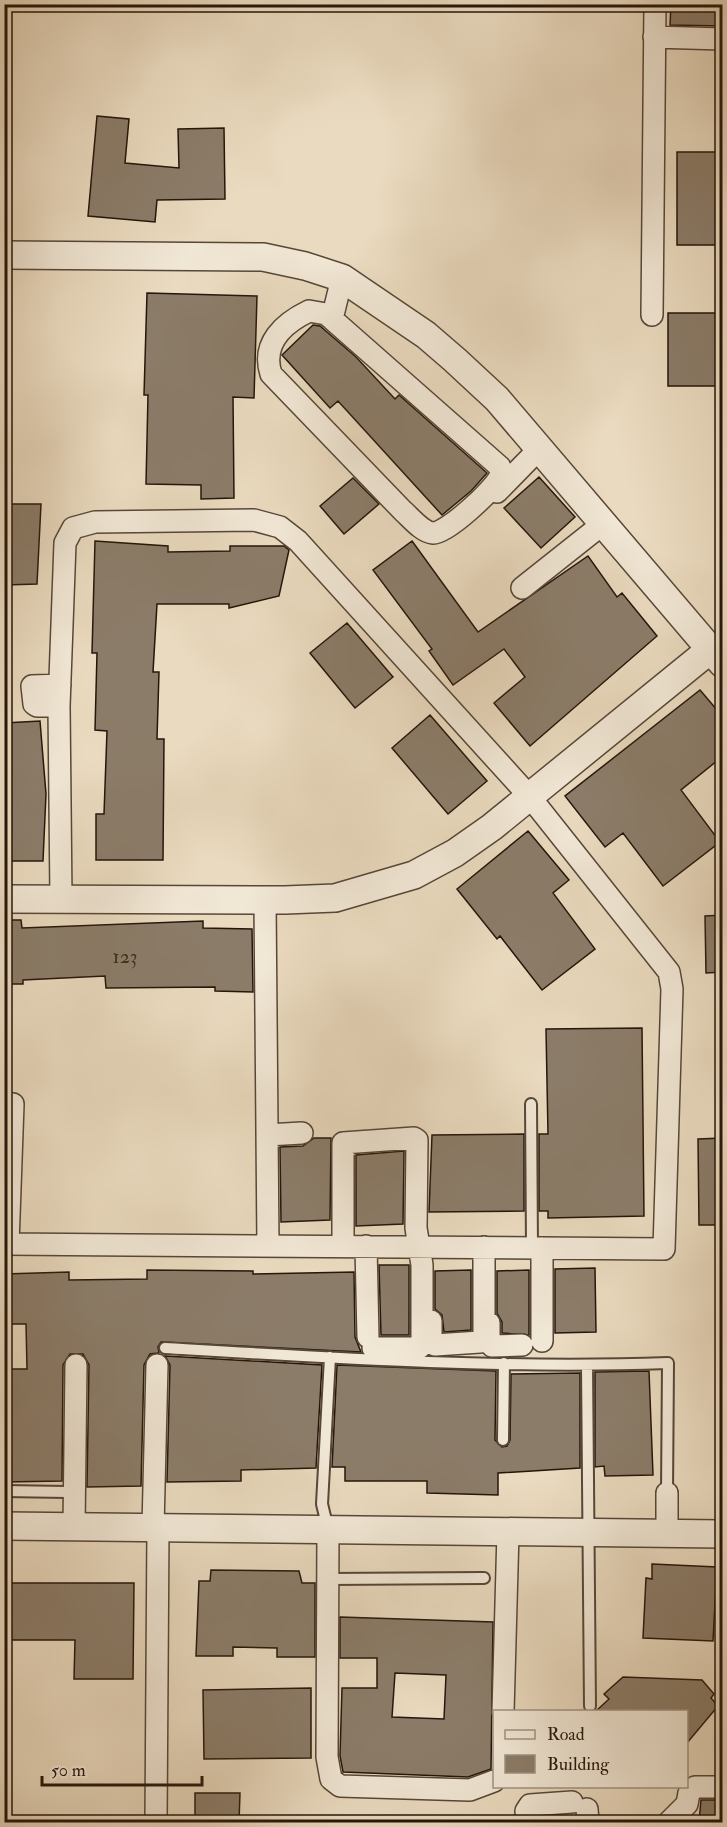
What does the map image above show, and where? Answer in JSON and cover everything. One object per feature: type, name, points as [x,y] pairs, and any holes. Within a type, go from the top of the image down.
[{"type":"street","points":[[652,315],[655,4]]},
{"type":"street","points":[[654,37],[723,39]]},
{"type":"street","points":[[4,255],[263,257],[304,266],[342,278],[426,334],[497,399],[717,656],[455,853],[414,875],[335,898],[4,899]]},
{"type":"street","points":[[333,319],[342,278]]},
{"type":"street","points":[[309,311],[326,314],[333,319],[500,467],[500,475],[494,485],[447,530],[434,533],[424,530],[271,374],[268,365],[278,330],[290,320],[309,311]]},
{"type":"street","points":[[484,506],[540,448]]},
{"type":"street","points":[[13,1104],[6,1244],[664,1249],[672,989],[669,972],[662,960],[530,797],[298,541],[280,527],[254,520],[95,522],[73,528],[65,543],[59,706],[61,899]]},
{"type":"street","points":[[522,588],[604,523]]},
{"type":"street","points":[[265,900],[268,1246]]},
{"type":"street","points":[[267,1135],[302,1133]]},
{"type":"street","points":[[337,1137],[339,1246]]},
{"type":"street","points":[[339,1246],[344,1143],[414,1138],[417,1140],[431,1343],[435,1345],[480,1342],[484,1339],[487,1248]]},
{"type":"street","points":[[366,1246],[370,1342],[420,1348],[422,1345],[424,1247]]},
{"type":"street","points":[[487,1248],[489,1341],[492,1346],[522,1345]]},
{"type":"street","points":[[537,1248],[542,1341]]},
{"type":"street","points":[[156,1822],[156,1527],[161,1357]]},
{"type":"street","points":[[72,1368],[70,1527],[67,1492],[72,1368]]},
{"type":"street","points":[[667,1493],[667,1533]]},
{"type":"street","points":[[4,1526],[723,1534]]},
{"type":"street","points":[[328,1529],[327,1757],[331,1779],[340,1786],[470,1790],[493,1782]]},
{"type":"street","points":[[503,1710],[508,1532]]},
{"type":"street","points":[[669,1822],[687,1804],[688,1793],[695,1787],[723,1787]]},
{"type":"street","points":[[527,1822],[526,1811],[530,1805],[582,1811]]},
{"type":"lane","points":[[531,1104],[537,1248]]},
{"type":"lane","points":[[161,1357],[330,1358],[587,1365],[668,1363],[667,1493]]},
{"type":"lane","points":[[328,1529],[322,1504],[330,1358]]},
{"type":"lane","points":[[503,1440],[504,1363]]},
{"type":"lane","points":[[587,1365],[590,1706]]},
{"type":"lane","points":[[4,1491],[67,1492]]},
{"type":"lane","points":[[328,1579],[484,1578]]},
{"type":"building","points":[[671,4],[723,4],[723,26],[670,25]]},
{"type":"building","points":[[97,116],[129,119],[125,163],[179,168],[178,129],[224,128],[225,199],[157,200],[155,222],[88,216]]},
{"type":"building","points":[[677,152],[722,152],[721,245],[677,245]]},
{"type":"building","points":[[147,293],[257,296],[254,398],[233,397],[234,498],[201,499],[201,485],[146,484],[148,395],[144,395]]},
{"type":"building","points":[[668,313],[723,313],[723,386],[668,386]]},
{"type":"building","points":[[313,325],[320,326],[356,357],[395,399],[399,395],[487,473],[471,491],[442,515],[338,401],[330,408],[282,355]]},
{"type":"building","points":[[539,477],[575,517],[541,548],[504,508]]},
{"type":"building","points":[[353,478],[379,504],[344,534],[320,506]]},
{"type":"building","points":[[4,504],[41,504],[37,584],[4,585]]},
{"type":"building","points":[[95,541],[168,546],[168,552],[230,551],[230,546],[284,546],[289,550],[279,596],[229,608],[229,604],[157,604],[153,672],[159,672],[157,739],[164,739],[163,860],[96,860],[96,814],[104,814],[107,731],[95,730],[97,653],[92,653]]},
{"type":"building","points":[[412,541],[478,632],[588,556],[617,597],[622,593],[657,636],[530,746],[494,703],[525,677],[504,649],[453,685],[429,651],[432,649],[373,570]]},
{"type":"building","points":[[347,623],[393,677],[355,708],[310,653]]},
{"type":"building","points":[[700,690],[723,717],[723,756],[681,790],[720,842],[663,886],[623,833],[605,847],[565,796]]},
{"type":"building","points":[[430,715],[487,781],[448,814],[392,748]]},
{"type":"building","points":[[40,721],[46,794],[43,861],[4,861],[4,723]]},
{"type":"building","points":[[528,831],[569,880],[553,893],[595,949],[542,990],[500,936],[497,939],[457,889]]},
{"type":"building","points":[[723,915],[723,972],[706,973],[705,916]]},
{"type":"building","points":[[4,920],[21,920],[22,928],[203,921],[203,928],[252,929],[253,992],[215,991],[215,987],[106,988],[105,976],[23,980],[23,984],[4,984]]},
{"type":"building","points":[[642,1028],[644,1216],[548,1218],[548,1211],[539,1211],[539,1134],[548,1134],[546,1029]]},
{"type":"building","points":[[524,1134],[524,1211],[429,1212],[432,1135]]},
{"type":"building","points":[[314,1138],[331,1138],[330,1220],[281,1222],[280,1147],[303,1146]]},
{"type":"building","points":[[723,1138],[723,1225],[699,1225],[698,1139]]},
{"type":"building","points":[[404,1151],[403,1224],[356,1226],[356,1155]]},
{"type":"building","points":[[379,1265],[409,1265],[409,1335],[381,1335]]},
{"type":"building","points":[[595,1268],[596,1332],[555,1333],[555,1269]]},
{"type":"building","points":[[147,1270],[253,1271],[253,1274],[354,1272],[355,1337],[361,1352],[161,1342],[158,1347],[159,1353],[150,1354],[144,1365],[141,1486],[87,1487],[89,1365],[83,1354],[70,1354],[63,1365],[62,1481],[4,1482],[4,1369],[27,1369],[26,1324],[4,1324],[4,1274],[69,1272],[69,1280],[147,1279]]},
{"type":"building","points":[[471,1270],[471,1330],[444,1332],[442,1315],[435,1309],[435,1271]]},
{"type":"building","points":[[529,1270],[529,1335],[502,1333],[502,1322],[497,1313],[497,1271]]},
{"type":"building","points":[[165,1356],[322,1365],[316,1468],[241,1470],[241,1481],[167,1482],[170,1365]]},
{"type":"building","points":[[337,1365],[496,1371],[495,1440],[502,1447],[507,1446],[510,1440],[511,1374],[580,1373],[580,1468],[498,1473],[498,1495],[427,1493],[427,1481],[345,1481],[345,1467],[332,1467]]},
{"type":"building","points":[[649,1371],[653,1475],[605,1476],[604,1466],[595,1467],[595,1372]]},
{"type":"building","points":[[652,1564],[717,1567],[713,1641],[643,1638],[646,1578],[652,1579]]},
{"type":"building","points":[[211,1570],[299,1571],[302,1583],[315,1583],[315,1657],[277,1657],[277,1648],[233,1647],[233,1656],[196,1656],[199,1581],[210,1581]]},
{"type":"building","points":[[4,1583],[134,1583],[133,1679],[74,1679],[75,1640],[4,1640]]},
{"type":"building","points":[[340,1617],[493,1622],[491,1769],[468,1777],[343,1772],[340,1756],[342,1688],[377,1688],[377,1658],[340,1658]],"holes":[[[395,1673],[446,1675],[444,1719],[392,1717]]]},
{"type":"building","points":[[623,1677],[702,1680],[714,1694],[711,1698],[718,1706],[688,1742],[688,1710],[597,1710],[609,1699],[604,1694]]},
{"type":"building","points":[[311,1688],[311,1758],[204,1759],[203,1690]]},
{"type":"building","points":[[195,1793],[240,1793],[239,1822],[195,1822]]},
{"type":"building","points":[[701,1800],[723,1800],[723,1822],[699,1822]]}]
